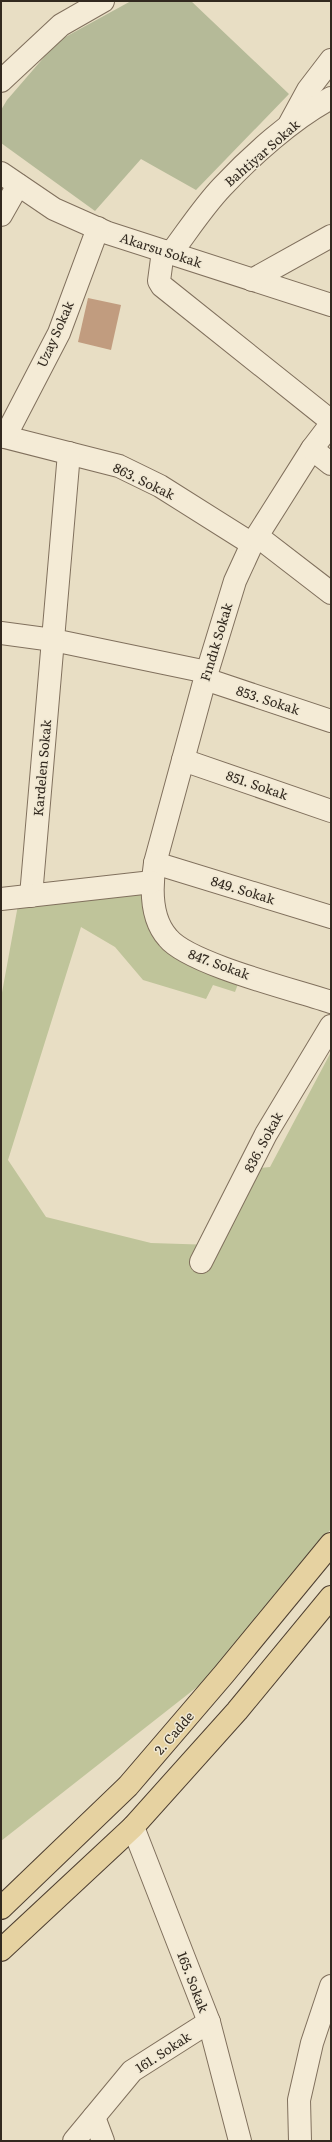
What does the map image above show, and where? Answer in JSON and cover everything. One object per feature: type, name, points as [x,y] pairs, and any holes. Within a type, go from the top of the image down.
[{"type":"main road","name":"2. Cadde","points":[[1,1908],[128,1786],[224,1674],[331,1544]]},
{"type":"main road","points":[[1,1950],[133,1827],[237,1711],[331,1597]]},
{"type":"street","points":[[1,81],[60,25],[103,1]]},
{"type":"street","points":[[287,129],[308,90],[331,60]]},
{"type":"street","name":"Bahtiyar Sokak","points":[[167,252],[221,188],[254,156],[287,129],[331,98]]},
{"type":"street","name":"Akarsu Sokak","points":[[1,172],[18,186],[54,209],[98,228],[331,305]]},
{"type":"street","points":[[1,215],[18,186]]},
{"type":"street","name":"Uzay Sokak","points":[[3,436],[59,333],[98,228]]},
{"type":"street","points":[[252,280],[331,236]]},
{"type":"street","points":[[167,252],[159,281],[162,286],[331,423]]},
{"type":"street","name":"Fındık Sokak","points":[[153,873],[206,675],[235,581],[255,540],[312,449],[331,423]]},
{"type":"street","name":"863. Sokak","points":[[3,436],[119,466],[160,486],[255,540],[331,593]]},
{"type":"street","points":[[312,449],[331,464]]},
{"type":"street","name":"Kardelen Sokak","points":[[31,896],[69,453]]},
{"type":"street","points":[[1,633],[53,640],[206,675]]},
{"type":"street","name":"853. Sokak","points":[[206,675],[331,721]]},
{"type":"street","name":"851. Sokak","points":[[183,760],[331,811]]},
{"type":"street","points":[[1,899],[31,896],[153,873]]},
{"type":"street","name":"849. Sokak","points":[[153,873],[331,917]]},
{"type":"street","name":"847. Sokak","points":[[153,873],[153,901],[161,927],[168,939],[184,952],[216,965],[331,1002]]},
{"type":"street","name":"836. Sokak","points":[[201,1262],[266,1134],[331,1026]]},
{"type":"street","name":"165. Sokak","points":[[133,1827],[208,2022],[240,2141]]},
{"type":"street","points":[[300,2141],[298,2100],[312,2044],[331,1986]]},
{"type":"street","name":"161. Sokak","points":[[74,2141],[132,2071],[208,2022]]},
{"type":"street","points":[[94,2117],[103,2141]]},
{"type":"green space","points":[[131,1],[191,1],[289,94],[196,190],[141,159],[95,211],[1,143],[1,110],[7,100],[58,41]]},
{"type":"green space","points":[[139,890],[146,898],[164,944],[238,984],[235,992],[213,985],[206,999],[143,980],[115,947],[81,927],[8,1160],[46,1217],[151,1243],[214,1245],[260,1168],[270,1167],[331,1052],[331,1529],[206,1680],[1,1841],[1,998],[18,905]]},
{"type":"building","points":[[88,298],[121,305],[111,350],[78,342]]}]
